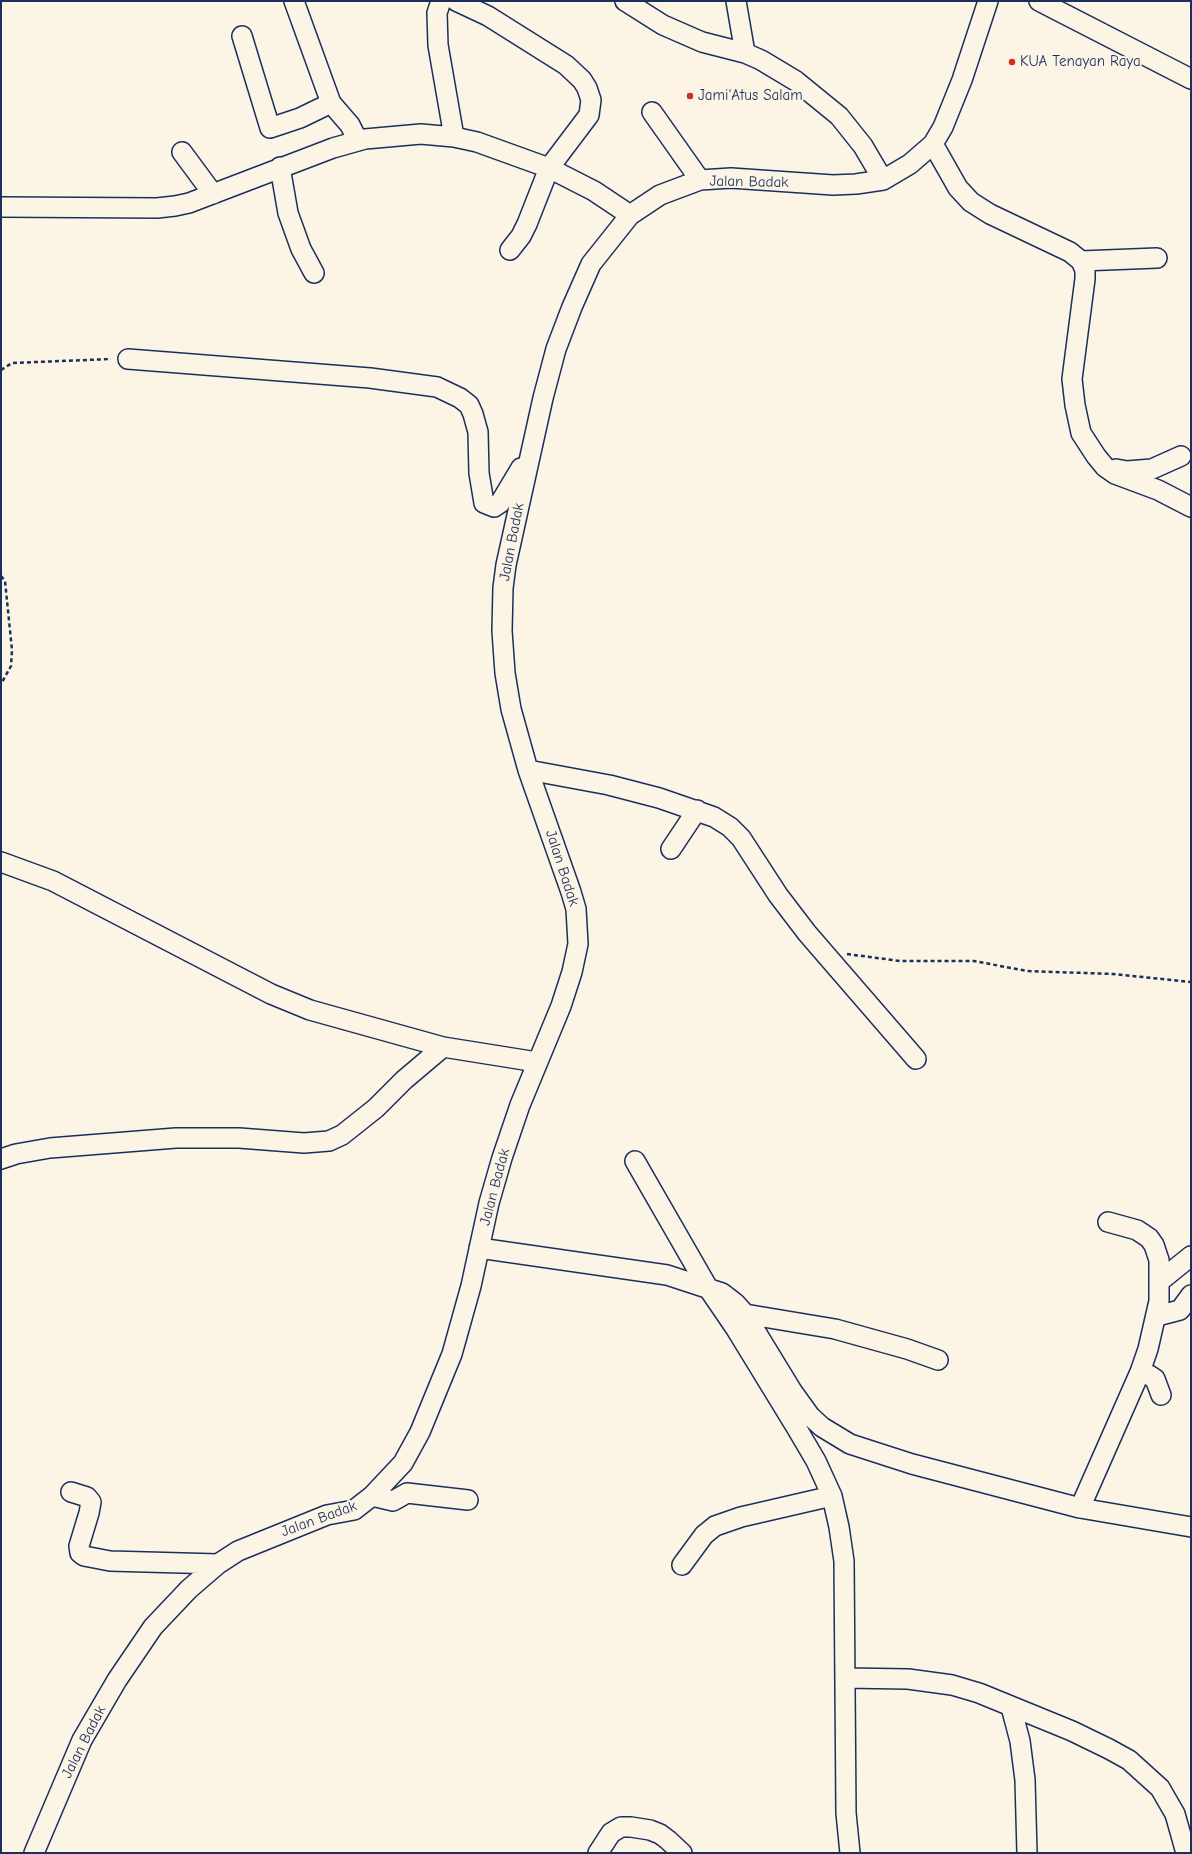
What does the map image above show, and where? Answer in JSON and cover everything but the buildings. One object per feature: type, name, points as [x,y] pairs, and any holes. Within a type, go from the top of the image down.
[{"type":"street","points":[[294,1],[331,103],[350,125],[358,142]]},
{"type":"street","points":[[441,1],[437,13],[438,45],[454,137]]},
{"type":"street","points":[[456,1],[494,19],[575,72],[588,88],[592,105],[589,115],[548,168],[527,224],[521,236],[510,250]]},
{"type":"street","points":[[625,1],[663,25],[682,34],[702,42],[744,53],[761,60],[796,81],[839,116],[863,146],[883,180]]},
{"type":"street","points":[[736,1],[744,53]]},
{"type":"street","name":"Jalan Badak","points":[[34,1853],[82,1740],[117,1680],[153,1627],[189,1589],[218,1564],[238,1551],[327,1515],[354,1510],[372,1496],[403,1463],[420,1432],[442,1380],[460,1328],[502,1158],[537,1062],[561,1006],[576,956],[578,936],[576,909],[528,770],[512,709],[505,673],[502,631],[503,588],[506,565],[531,449],[556,349],[591,264],[630,215],[660,195],[700,180],[731,178],[832,186],[872,183],[883,180],[910,164],[933,144],[943,127],[952,108],[988,1]]},
{"type":"street","points":[[1039,1],[1191,79]]},
{"type":"street","points":[[242,36],[270,128],[300,118],[331,103]]},
{"type":"street","points":[[652,112],[700,180]]},
{"type":"street","points":[[1,207],[157,208],[189,203],[280,167],[334,148],[392,136],[421,134],[454,137],[490,146],[548,168],[594,191],[630,215]]},
{"type":"street","points":[[933,144],[958,188],[971,202],[990,214],[1070,252],[1081,261],[1085,270],[1085,279],[1072,379],[1075,404],[1081,432],[1092,451],[1105,467],[1115,474],[1158,490],[1191,507]]},
{"type":"street","points":[[182,152],[213,194]]},
{"type":"street","points":[[280,167],[288,213],[301,249],[314,274]]},
{"type":"street","points":[[1081,261],[1157,258]]},
{"type":"street","points":[[128,359],[370,378],[423,384],[449,391],[469,405],[476,421],[482,499],[484,503],[494,507],[500,503],[531,449]]},
{"type":"street","points":[[1105,467],[1127,471],[1152,469],[1181,456]]},
{"type":"street","points":[[528,770],[609,785],[696,810],[722,822],[741,838],[778,895],[820,948],[916,1059]]},
{"type":"street","points":[[671,849],[696,810]]},
{"type":"street","points":[[1,862],[54,881],[278,996],[310,1010],[443,1047],[537,1062]]},
{"type":"street","points":[[1,1159],[50,1148],[176,1138],[239,1138],[304,1143],[329,1141],[342,1136],[376,1108],[404,1080],[443,1047]]},
{"type":"street","points":[[634,1161],[708,1288],[736,1329],[796,1427],[816,1461],[832,1496],[839,1527],[844,1561],[846,1813],[850,1853]]},
{"type":"street","points":[[1080,1508],[1140,1372],[1157,1316],[1160,1281],[1157,1252],[1149,1238],[1137,1230],[1108,1222]]},
{"type":"street","points":[[479,1248],[667,1275],[708,1288],[729,1298],[745,1314],[792,1391],[810,1416],[837,1437],[850,1444],[881,1455],[1080,1508],[1191,1527]]},
{"type":"street","points":[[1160,1281],[1191,1256]]},
{"type":"street","points":[[1157,1316],[1180,1310],[1191,1296]]},
{"type":"street","points":[[745,1314],[835,1329],[887,1343],[938,1360]]},
{"type":"street","points":[[1140,1372],[1155,1379],[1161,1395]]},
{"type":"street","points":[[71,1492],[87,1497],[91,1502],[79,1546],[80,1553],[84,1556],[110,1561],[218,1564]]},
{"type":"street","points":[[372,1496],[393,1501],[407,1493],[468,1500]]},
{"type":"street","points":[[682,1565],[704,1535],[715,1526],[741,1516],[832,1496]]},
{"type":"street","points":[[845,1678],[908,1679],[936,1682],[979,1693],[1072,1731],[1110,1749],[1130,1760],[1160,1788],[1175,1814],[1186,1853]]},
{"type":"street","points":[[1012,1707],[1020,1742],[1025,1780],[1027,1853]]},
{"type":"street","points":[[598,1853],[611,1833],[621,1827],[631,1827],[650,1830],[660,1834],[682,1853]]},
{"type":"path","points":[[1,370],[12,363],[128,359]]},
{"type":"path","points":[[1,576],[5,581],[12,650],[11,666],[1,684]]},
{"type":"path","points":[[820,948],[900,961],[974,961],[1027,971],[1113,974],[1191,982]]},
{"type":"place","name":"KUA Tenayan Raya","points":[[1012,62]]},
{"type":"place","name":"Jami'Atus Salam","points":[[690,96]]}]
